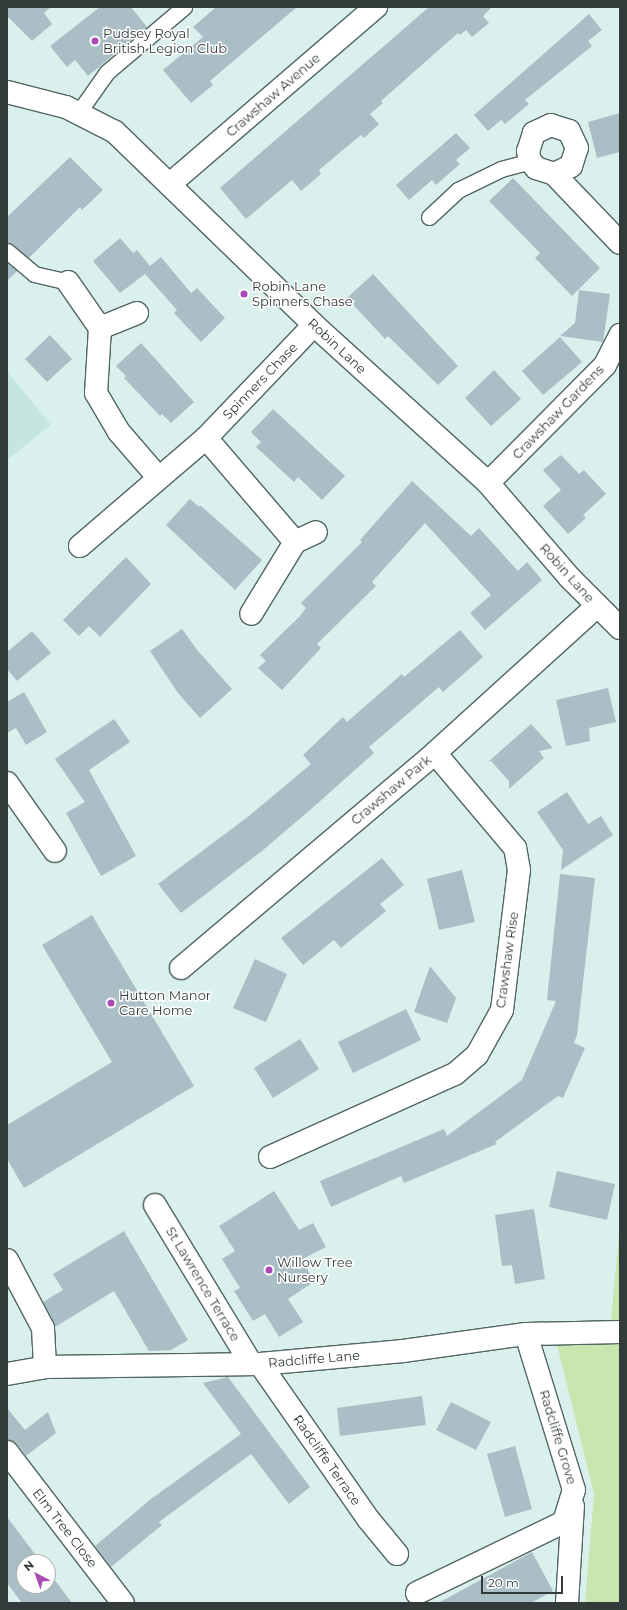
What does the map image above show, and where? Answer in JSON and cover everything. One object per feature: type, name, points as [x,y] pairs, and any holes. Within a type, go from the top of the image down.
[{"type":"street","name":"Crawshaw Avenue","points":[[170,184],[376,7]]},
{"type":"street","name":"Robin Lane","points":[[7,92],[66,107],[115,132],[314,325],[488,483],[597,606],[620,628]]},
{"type":"street","points":[[551,125],[569,131],[576,143],[576,157],[564,172],[554,174],[545,173],[530,161],[528,151],[534,133],[551,125]]},
{"type":"street","points":[[554,174],[620,244]]},
{"type":"street","points":[[68,282],[100,328],[96,393],[118,432],[158,477]]},
{"type":"street","points":[[100,328],[137,313]]},
{"type":"street","name":"Spinners Chase","points":[[80,546],[158,477],[206,438],[314,325]]},
{"type":"street","name":"Crawshaw Gardens","points":[[488,483],[605,365],[620,335]]},
{"type":"street","points":[[206,438],[295,542]]},
{"type":"street","points":[[251,614],[295,542],[316,532]]},
{"type":"street","name":"Crawshaw Park","points":[[180,968],[435,753],[597,606]]},
{"type":"street","name":"Crawshaw Rise","points":[[270,1157],[455,1074],[477,1055],[502,1010],[519,870],[515,848],[435,753]]},
{"type":"street","points":[[7,783],[56,851]]},
{"type":"street","name":"St Lawrence Terrace","points":[[155,1205],[255,1363]]},
{"type":"street","points":[[7,1260],[43,1328],[45,1367]]},
{"type":"street","name":"Radcliffe Lane","points":[[7,1374],[45,1367],[255,1363],[404,1351],[526,1334],[620,1332]]},
{"type":"street","name":"Radcliffe Grove","points":[[416,1593],[564,1522],[574,1490],[526,1334]]},
{"type":"street","name":"Radcliffe Terrace","points":[[255,1363],[369,1520],[397,1554]]},
{"type":"street","name":"Elm Tree Close","points":[[7,1452],[124,1603]]},
{"type":"street","points":[[567,1603],[574,1490]]},
{"type":"lane","points":[[78,113],[107,72],[184,7]]},
{"type":"lane","points":[[429,217],[458,190],[501,169],[530,161]]},
{"type":"lane","points":[[7,251],[34,274],[68,282]]},
{"type":"shaded area","points":[[7,371],[51,425],[7,460]]},
{"type":"green space","points":[[620,1225],[620,1603],[585,1603],[594,1494],[554,1332],[610,1331]]},
{"type":"building","points":[[7,7],[51,7],[44,13],[52,24],[32,41],[7,16]]},
{"type":"building","name":"Pudsey Royal British Legion Club","points":[[100,7],[131,7],[147,27],[88,76],[75,60],[67,67],[50,46]]},
{"type":"building","points":[[216,7],[297,7],[210,81],[213,85],[191,103],[163,70],[203,37],[193,27]]},
{"type":"building","points":[[429,7],[492,7],[483,16],[489,23],[472,37],[466,30],[460,35],[458,33],[381,101],[383,103],[370,114],[379,124],[364,138],[361,135],[319,170],[321,174],[301,191],[292,180],[246,219],[220,188]]},
{"type":"building","points":[[589,14],[602,30],[588,41],[592,46],[525,100],[529,104],[505,124],[501,120],[488,131],[474,115]]},
{"type":"building","points":[[620,113],[620,152],[597,158],[588,122]]},
{"type":"building","points":[[456,133],[470,148],[456,160],[460,164],[436,185],[432,180],[409,200],[396,185]]},
{"type":"building","points":[[70,157],[103,190],[82,210],[80,207],[29,258],[7,242],[7,217]]},
{"type":"building","points":[[513,178],[600,268],[572,296],[535,258],[540,253],[489,201]]},
{"type":"building","points":[[120,238],[133,253],[137,250],[150,266],[161,257],[191,293],[197,288],[225,318],[201,342],[174,313],[177,310],[145,274],[120,293],[93,261]]},
{"type":"building","points":[[7,263],[17,271],[7,281]]},
{"type":"building","points":[[373,274],[458,366],[438,385],[388,336],[385,339],[347,298]]},
{"type":"building","points":[[579,290],[610,294],[603,342],[560,336],[575,323]]},
{"type":"building","points":[[50,335],[72,359],[47,382],[25,359]]},
{"type":"building","points":[[560,337],[582,362],[543,395],[522,371]]},
{"type":"building","points":[[141,343],[194,402],[171,423],[162,414],[160,416],[124,378],[126,376],[116,366]]},
{"type":"building","points":[[494,370],[521,399],[491,426],[465,398]]},
{"type":"building","points":[[273,409],[345,476],[322,500],[298,477],[294,482],[256,447],[261,442],[251,432]]},
{"type":"building","points":[[561,455],[579,474],[584,470],[606,494],[583,515],[586,518],[568,534],[543,506],[561,490],[543,470]]},
{"type":"building","points":[[412,481],[471,536],[479,528],[518,571],[527,562],[542,580],[485,630],[470,613],[491,595],[425,523],[372,582],[376,586],[317,644],[321,648],[282,690],[258,668],[266,661],[260,655],[300,616],[306,608],[301,603],[362,542],[360,540]]},
{"type":"building","points":[[190,499],[199,507],[200,505],[262,560],[235,590],[166,525]]},
{"type":"building","points":[[126,557],[151,584],[100,637],[89,626],[79,636],[63,620]]},
{"type":"building","points":[[182,629],[198,651],[232,689],[200,718],[178,693],[150,651]]},
{"type":"building","points":[[460,630],[483,657],[443,692],[439,687],[369,747],[374,753],[318,803],[262,851],[181,913],[158,884],[249,816],[311,764],[303,755],[343,717],[347,722],[402,674],[404,677]]},
{"type":"building","points":[[32,631],[51,653],[17,681],[7,669],[7,652]]},
{"type":"building","points":[[608,688],[616,722],[589,728],[590,741],[566,746],[556,700]]},
{"type":"building","points":[[24,692],[47,732],[26,745],[16,728],[7,733],[7,702]]},
{"type":"building","points":[[114,719],[130,742],[89,770],[136,856],[101,876],[66,813],[85,802],[55,759]]},
{"type":"building","points":[[531,724],[553,748],[539,751],[544,758],[509,789],[509,781],[491,761],[488,762]]},
{"type":"building","points":[[567,792],[588,824],[601,816],[613,835],[561,870],[563,850],[537,812]]},
{"type":"building","points":[[382,858],[404,885],[380,904],[386,911],[341,948],[334,940],[303,965],[281,938]]},
{"type":"building","points":[[462,870],[475,922],[439,930],[427,879]]},
{"type":"building","points":[[560,874],[595,878],[577,1035],[574,1043],[585,1048],[563,1098],[558,1096],[495,1142],[497,1144],[404,1183],[401,1176],[331,1207],[320,1181],[444,1129],[447,1136],[522,1080],[556,1001],[547,1000]]},
{"type":"building","name":"Hutton Manor Care Home","points":[[92,915],[194,1086],[24,1188],[7,1159],[7,1125],[112,1062],[42,945]]},
{"type":"building","points":[[255,959],[287,974],[266,1022],[233,1008]]},
{"type":"building","points":[[430,966],[456,998],[447,1023],[414,1012]]},
{"type":"building","points":[[406,1009],[421,1040],[353,1073],[338,1042]]},
{"type":"building","points":[[300,1039],[319,1069],[273,1098],[254,1068]]},
{"type":"building","points":[[557,1171],[615,1184],[607,1220],[549,1207]]},
{"type":"building","name":"Willow Tree Nursery","points":[[274,1191],[299,1230],[313,1223],[326,1247],[301,1260],[315,1281],[288,1299],[303,1322],[279,1337],[265,1314],[253,1321],[234,1291],[240,1288],[222,1259],[235,1251],[219,1226]]},
{"type":"building","points":[[534,1209],[545,1279],[515,1284],[512,1265],[502,1266],[495,1215]]},
{"type":"building","points":[[124,1231],[188,1340],[171,1350],[149,1351],[114,1291],[55,1327],[43,1302],[63,1290],[53,1274]]},
{"type":"building","points":[[228,1377],[310,1487],[289,1504],[251,1454],[159,1522],[162,1525],[111,1567],[95,1546],[151,1499],[241,1434],[203,1383]]},
{"type":"building","points":[[422,1396],[426,1425],[340,1436],[337,1408]]},
{"type":"building","points":[[451,1402],[491,1422],[476,1450],[436,1430]]},
{"type":"building","points":[[7,1408],[25,1430],[48,1412],[56,1433],[26,1456],[17,1444],[7,1440]]},
{"type":"building","points":[[515,1446],[532,1509],[505,1517],[487,1454]]},
{"type":"building","points":[[7,1517],[35,1554],[16,1554],[16,1594],[56,1594],[56,1582],[72,1603],[22,1603],[7,1583]]},
{"type":"building","points":[[532,1552],[553,1591],[531,1603],[438,1603]]},
{"type":"place","name":"Pudsey Royal British Legion Club","points":[[95,41]]},
{"type":"place","name":"Robin Lane Spinners Chase","points":[[244,294]]},
{"type":"place","name":"Hutton Manor Care Home","points":[[111,1003]]},
{"type":"place","name":"Willow Tree Nursery","points":[[269,1270]]}]
